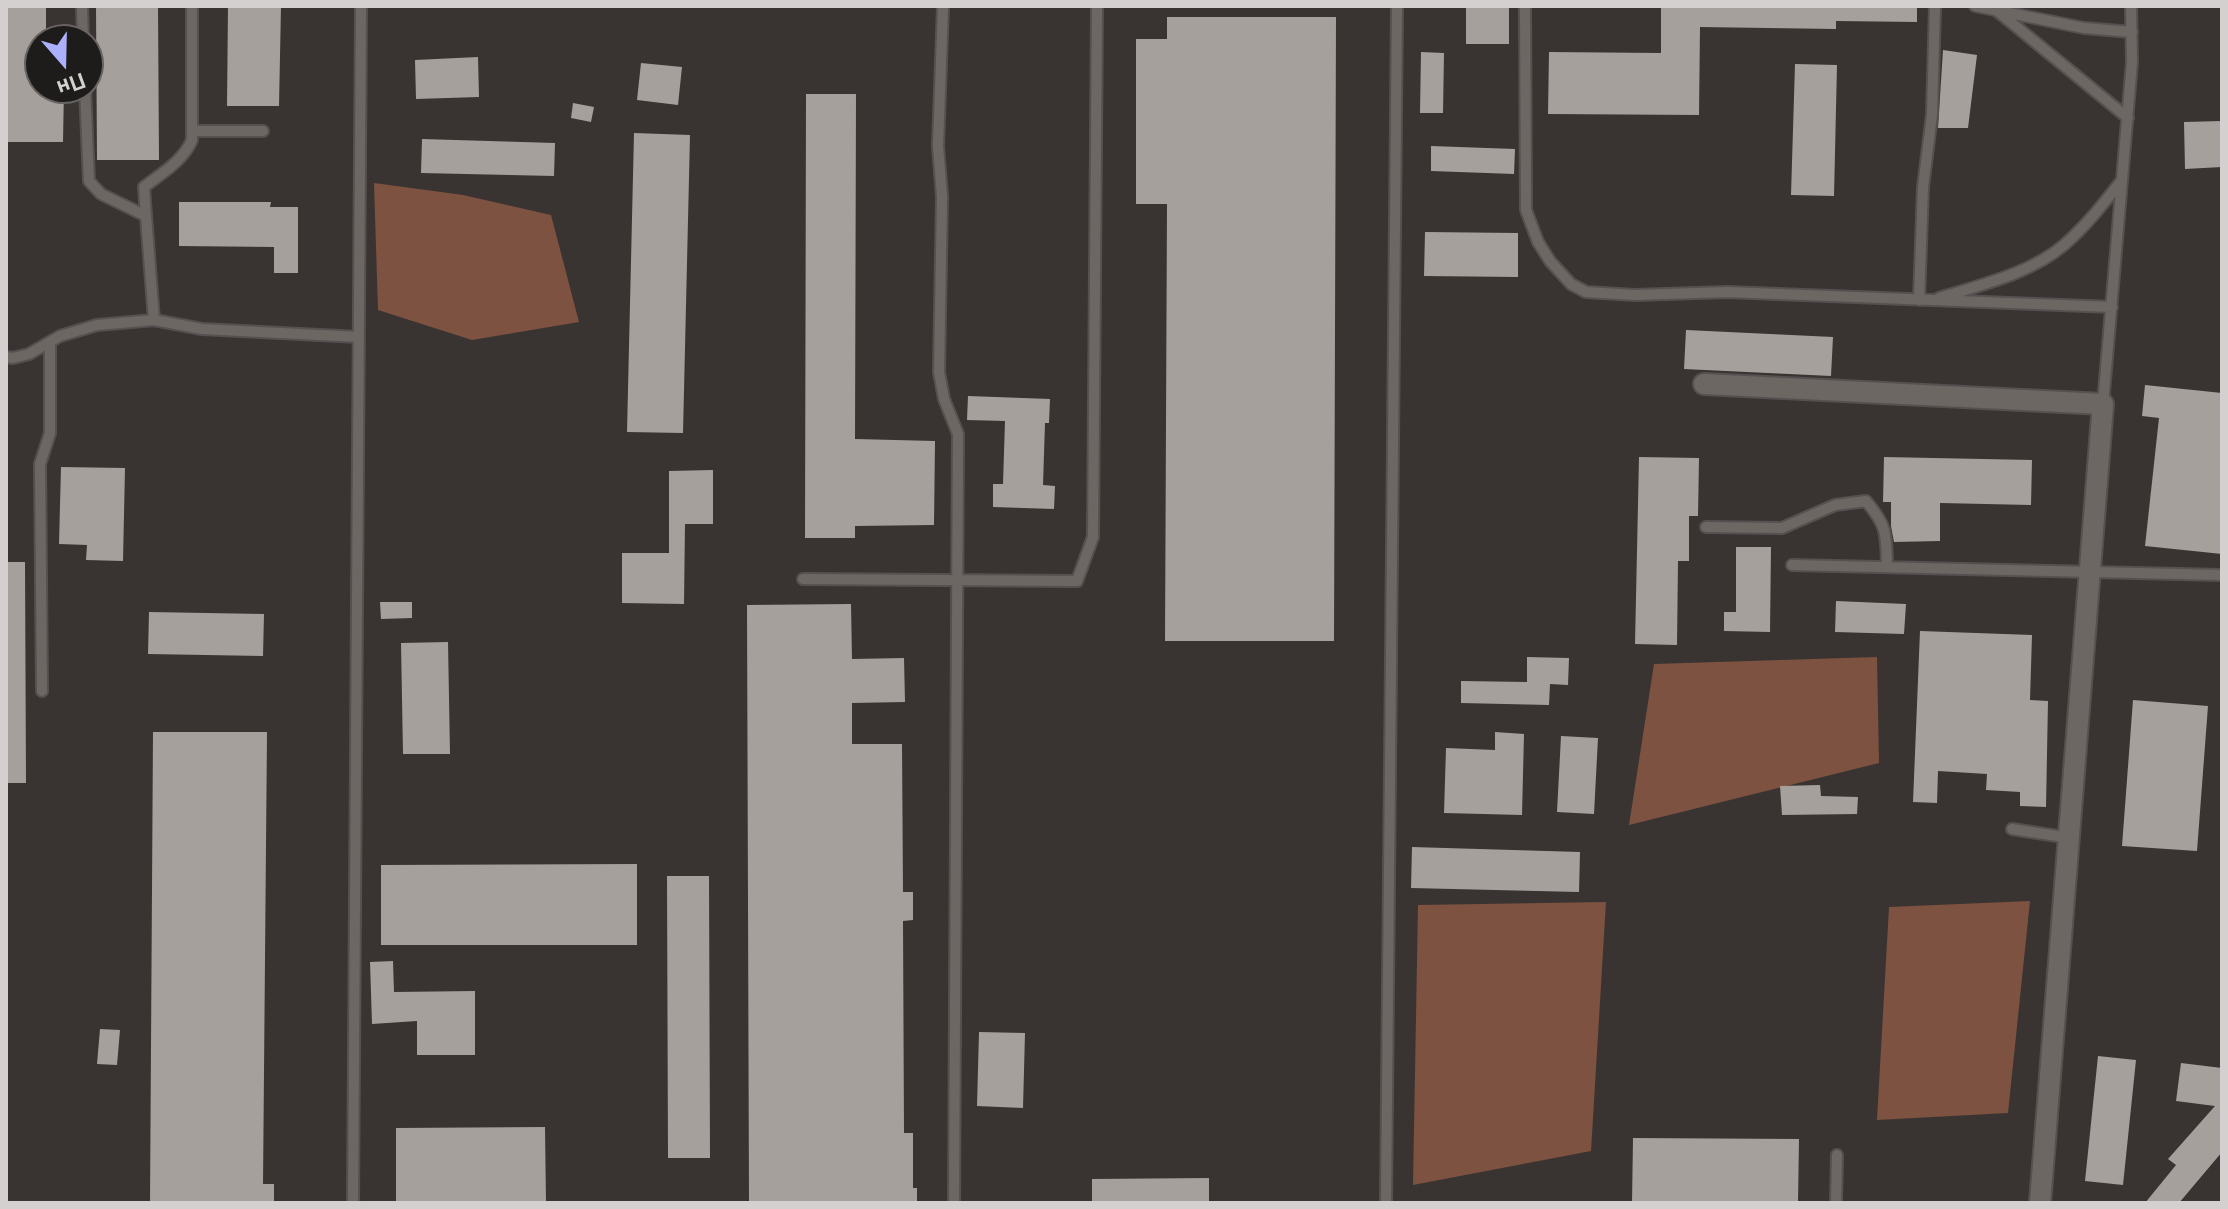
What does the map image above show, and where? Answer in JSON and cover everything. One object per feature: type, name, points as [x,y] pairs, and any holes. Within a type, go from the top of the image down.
[{"type":"street","points":[[1704,384],[2103,404],[2040,1203]]},
{"type":"lane","points":[[154,320],[144,187],[188,150],[194,131],[192,6]]},
{"type":"lane","points":[[353,1203],[361,6]]},
{"type":"lane","points":[[943,6],[938,146],[942,197],[939,372],[944,399],[958,434],[954,1203]]},
{"type":"lane","points":[[803,579],[1077,581],[1093,537],[1097,6]]},
{"type":"lane","points":[[1386,1203],[1397,6]]},
{"type":"lane","points":[[1525,6],[1526,210],[1538,242],[1550,261],[1571,284],[1586,292],[1635,295],[1727,292],[2112,307]]},
{"type":"lane","points":[[1925,301],[1923,187],[1932,115],[1935,6]]},
{"type":"lane","points":[[1975,6],[2084,28],[2132,32]]},
{"type":"lane","points":[[2103,404],[2132,62],[2131,6]]},
{"type":"lane","points":[[1996,10],[2128,118]]},
{"type":"lane","points":[[86,104],[89,181],[101,194],[146,216]]},
{"type":"lane","points":[[194,131],[263,131]]},
{"type":"lane","points":[[1925,301],[2024,269],[2062,246],[2098,210],[2123,178]]},
{"type":"lane","points":[[6,357],[29,354],[60,336],[97,325],[154,320],[202,329],[359,337]]},
{"type":"lane","points":[[42,691],[40,464],[50,433],[50,342]]},
{"type":"lane","points":[[1706,527],[1782,528],[1835,505],[1866,501],[1882,520],[1887,567]]},
{"type":"lane","points":[[1792,565],[2222,575]]},
{"type":"lane","points":[[2012,829],[2070,838]]},
{"type":"lane","points":[[1836,1203],[1837,1155]]},
{"type":"shaded area","points":[[374,183],[463,195],[551,215],[579,322],[472,340],[378,310]]},
{"type":"shaded area","points":[[1877,657],[1879,763],[1629,825],[1654,664]]},
{"type":"shaded area","points":[[2030,901],[2008,1113],[1877,1120],[1889,907]]},
{"type":"shaded area","points":[[1606,902],[1591,1151],[1413,1185],[1418,905]]},
{"type":"building","points":[[6,6],[46,6],[46,24],[24,24],[24,104],[64,104],[63,142],[6,142]]},
{"type":"building","points":[[96,6],[158,6],[159,160],[97,160],[97,104],[104,104],[104,24],[96,24]]},
{"type":"building","points":[[228,6],[281,6],[279,106],[227,106]]},
{"type":"building","points":[[1466,6],[1509,6],[1509,44],[1466,44]]},
{"type":"building","points":[[1661,6],[1917,6],[1917,22],[1836,21],[1836,29],[1700,27],[1699,115],[1548,114],[1549,52],[1661,53]]},
{"type":"building","points":[[1167,17],[1336,17],[1334,641],[1165,641],[1167,204],[1136,204],[1136,39],[1167,39]]},
{"type":"building","points":[[1943,50],[1977,55],[1968,128],[1938,128]]},
{"type":"building","points":[[1421,52],[1444,53],[1443,113],[1420,113]]},
{"type":"building","points":[[478,57],[479,97],[416,99],[415,60]]},
{"type":"building","points":[[641,63],[682,67],[678,105],[637,100]]},
{"type":"building","points":[[1795,64],[1837,65],[1834,196],[1791,195]]},
{"type":"building","points":[[806,94],[856,94],[855,439],[935,441],[934,525],[855,526],[855,538],[805,538]]},
{"type":"building","points":[[573,103],[594,107],[591,122],[571,118]]},
{"type":"building","points":[[2222,121],[2222,167],[2185,169],[2184,122]]},
{"type":"building","points":[[634,133],[690,135],[683,433],[627,432]]},
{"type":"building","points":[[422,139],[555,143],[554,176],[421,173]]},
{"type":"building","points":[[1431,146],[1515,149],[1514,174],[1431,171]]},
{"type":"building","points":[[179,202],[271,202],[270,207],[298,207],[298,273],[274,273],[274,247],[179,246]]},
{"type":"building","points":[[1425,232],[1518,233],[1518,277],[1424,276]]},
{"type":"building","points":[[1686,330],[1833,337],[1831,376],[1684,369]]},
{"type":"building","points":[[2145,385],[2222,393],[2222,554],[2145,546],[2159,418],[2142,416]]},
{"type":"building","points":[[968,396],[1050,399],[1049,423],[1045,423],[1043,485],[1055,486],[1054,509],[993,507],[993,484],[1003,484],[1005,421],[967,420]]},
{"type":"building","points":[[1639,457],[1699,458],[1698,516],[1689,516],[1689,561],[1678,561],[1677,645],[1635,644]]},
{"type":"building","points":[[1884,457],[2032,460],[2031,505],[1940,503],[1940,541],[1894,542],[1891,502],[1883,502]]},
{"type":"building","points":[[61,467],[125,468],[123,561],[86,560],[87,545],[59,544]]},
{"type":"building","points":[[713,470],[713,524],[685,524],[684,604],[622,603],[622,553],[669,553],[669,471]]},
{"type":"building","points":[[1736,547],[1771,547],[1770,632],[1724,631],[1724,612],[1736,612]]},
{"type":"building","points":[[6,562],[25,562],[26,783],[6,783]]},
{"type":"building","points":[[1836,601],[1906,604],[1904,634],[1835,632]]},
{"type":"building","points":[[380,602],[412,602],[412,618],[381,619]]},
{"type":"building","points":[[851,604],[852,659],[904,658],[905,702],[852,703],[852,744],[902,744],[903,892],[913,892],[913,920],[903,921],[904,1133],[913,1133],[913,1188],[917,1188],[917,1203],[749,1203],[747,605]]},
{"type":"building","points":[[149,612],[264,614],[263,656],[148,654]]},
{"type":"building","points":[[1920,631],[2032,635],[2030,700],[2048,701],[2046,807],[2020,806],[2020,792],[1986,790],[1987,774],[1938,771],[1937,803],[1913,802]]},
{"type":"building","points":[[448,642],[450,754],[403,754],[401,643]]},
{"type":"building","points":[[1527,657],[1569,658],[1568,685],[1550,684],[1549,705],[1461,703],[1461,681],[1527,682]]},
{"type":"building","points":[[2133,700],[2208,706],[2197,851],[2122,846]]},
{"type":"building","points":[[153,732],[267,732],[263,1184],[274,1184],[274,1203],[150,1203]]},
{"type":"building","points":[[1495,732],[1524,734],[1522,815],[1444,813],[1446,748],[1495,750]]},
{"type":"building","points":[[1561,736],[1598,738],[1594,814],[1557,812]]},
{"type":"building","points":[[1820,785],[1821,796],[1858,797],[1857,814],[1782,815],[1780,786]]},
{"type":"building","points":[[1412,847],[1580,852],[1579,892],[1411,888]]},
{"type":"building","points":[[637,864],[637,945],[381,945],[381,865]]},
{"type":"building","points":[[667,876],[709,876],[710,1158],[668,1158]]},
{"type":"building","points":[[393,961],[394,992],[475,991],[475,1055],[417,1055],[417,1021],[372,1024],[370,962]]},
{"type":"building","points":[[100,1029],[120,1030],[117,1065],[97,1064]]},
{"type":"building","points":[[979,1032],[1025,1033],[1023,1108],[977,1106]]},
{"type":"building","points":[[2098,1056],[2136,1060],[2123,1185],[2085,1181]]},
{"type":"building","points":[[2181,1063],[2222,1068],[2222,1152],[2179,1203],[2145,1203],[2176,1165],[2168,1159],[2215,1106],[2176,1101]]},
{"type":"building","points":[[545,1127],[546,1203],[396,1203],[396,1128]]},
{"type":"building","points":[[1633,1138],[1799,1139],[1798,1203],[1632,1203]]},
{"type":"building","points":[[1209,1178],[1209,1203],[1092,1203],[1092,1179]]}]
